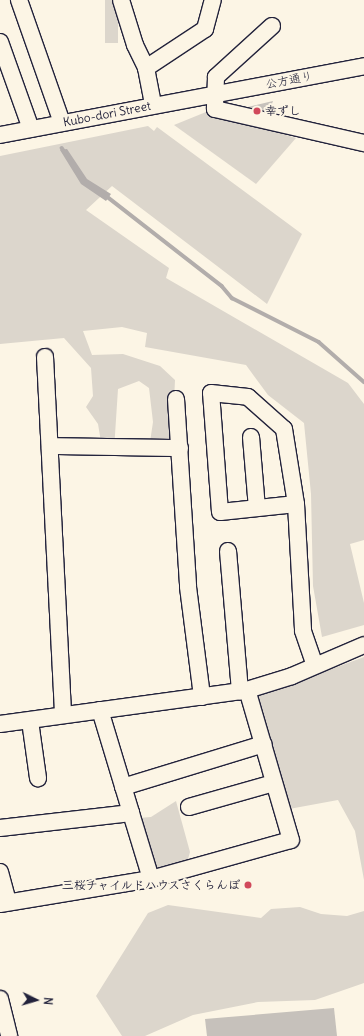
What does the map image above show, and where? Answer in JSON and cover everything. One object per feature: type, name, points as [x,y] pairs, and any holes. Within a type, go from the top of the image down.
[{"type":"street","points":[[19,0],[62,123]]},
{"type":"street","points":[[121,0],[134,46],[146,68],[154,105]]},
{"type":"street","points":[[146,68],[205,30],[213,0]]},
{"type":"street","points":[[272,26],[216,77],[214,95],[215,109],[226,114],[364,143]]},
{"type":"street","points":[[0,42],[31,129]]},
{"type":"street","name":"公方通り","points":[[214,95],[364,66]]},
{"type":"street","name":"Kubo-dori Street","points":[[0,135],[214,95]]},
{"type":"street","points":[[45,357],[63,715]]},
{"type":"street","points":[[296,504],[220,512],[211,393],[248,396],[284,429],[296,504],[303,631],[315,665]]},
{"type":"street","points":[[176,399],[188,587],[202,697]]},
{"type":"street","points":[[251,437],[257,508]]},
{"type":"street","points":[[50,446],[180,448]]},
{"type":"street","points":[[0,872],[4,903],[151,879],[291,840],[264,744],[244,690],[228,552]]},
{"type":"street","points":[[0,724],[244,690],[292,676],[364,645]]},
{"type":"street","points":[[100,710],[151,879]]},
{"type":"street","points":[[30,721],[38,778]]},
{"type":"street","points":[[123,787],[264,744]]},
{"type":"street","points":[[189,807],[274,783]]},
{"type":"street","points":[[0,828],[131,813]]},
{"type":"street","points":[[0,999],[9,1036]]},
{"type":"shaded area","points":[[105,0],[118,0],[118,43],[105,43]]},
{"type":"shaded area","points":[[206,112],[296,138],[256,184],[174,125]]},
{"type":"shaded area","points":[[148,126],[154,131],[157,127],[302,234],[267,304],[112,186],[86,210],[169,268],[166,278],[348,383],[364,404],[364,540],[350,544],[364,603],[364,625],[322,637],[313,586],[311,494],[304,423],[268,395],[246,365],[145,347],[147,333],[122,327],[83,331],[92,355],[123,354],[160,366],[175,380],[172,445],[150,442],[153,422],[149,388],[139,381],[118,389],[114,450],[101,442],[98,424],[86,407],[93,396],[91,368],[64,338],[0,344],[0,156]]},
{"type":"shaded area","points":[[67,149],[87,179],[111,194],[106,201],[81,184],[60,150]]},
{"type":"shaded area","points":[[364,657],[364,880],[355,831],[338,800],[289,809],[262,722],[259,696]]},
{"type":"shaded area","points":[[176,801],[190,852],[187,863],[153,873],[138,818],[151,817]]},
{"type":"shaded area","points":[[168,905],[261,918],[271,909],[300,907],[321,914],[347,916],[364,911],[364,983],[315,1000],[258,1002],[193,1015],[145,1036],[122,1036],[96,996],[148,913]]},
{"type":"building","points":[[273,101],[269,112],[248,107]]},
{"type":"building","points":[[334,1008],[337,1036],[207,1036],[205,1019]]},
{"type":"waterway","points":[[62,148],[66,154]]},
{"type":"waterway","points":[[105,195],[222,286],[232,298],[319,342],[364,382]]},
{"type":"place","name":"幸ずし","points":[[257,111]]},
{"type":"place","name":"三桜チャイルドハウスさくらんぼ","points":[[248,885]]}]
